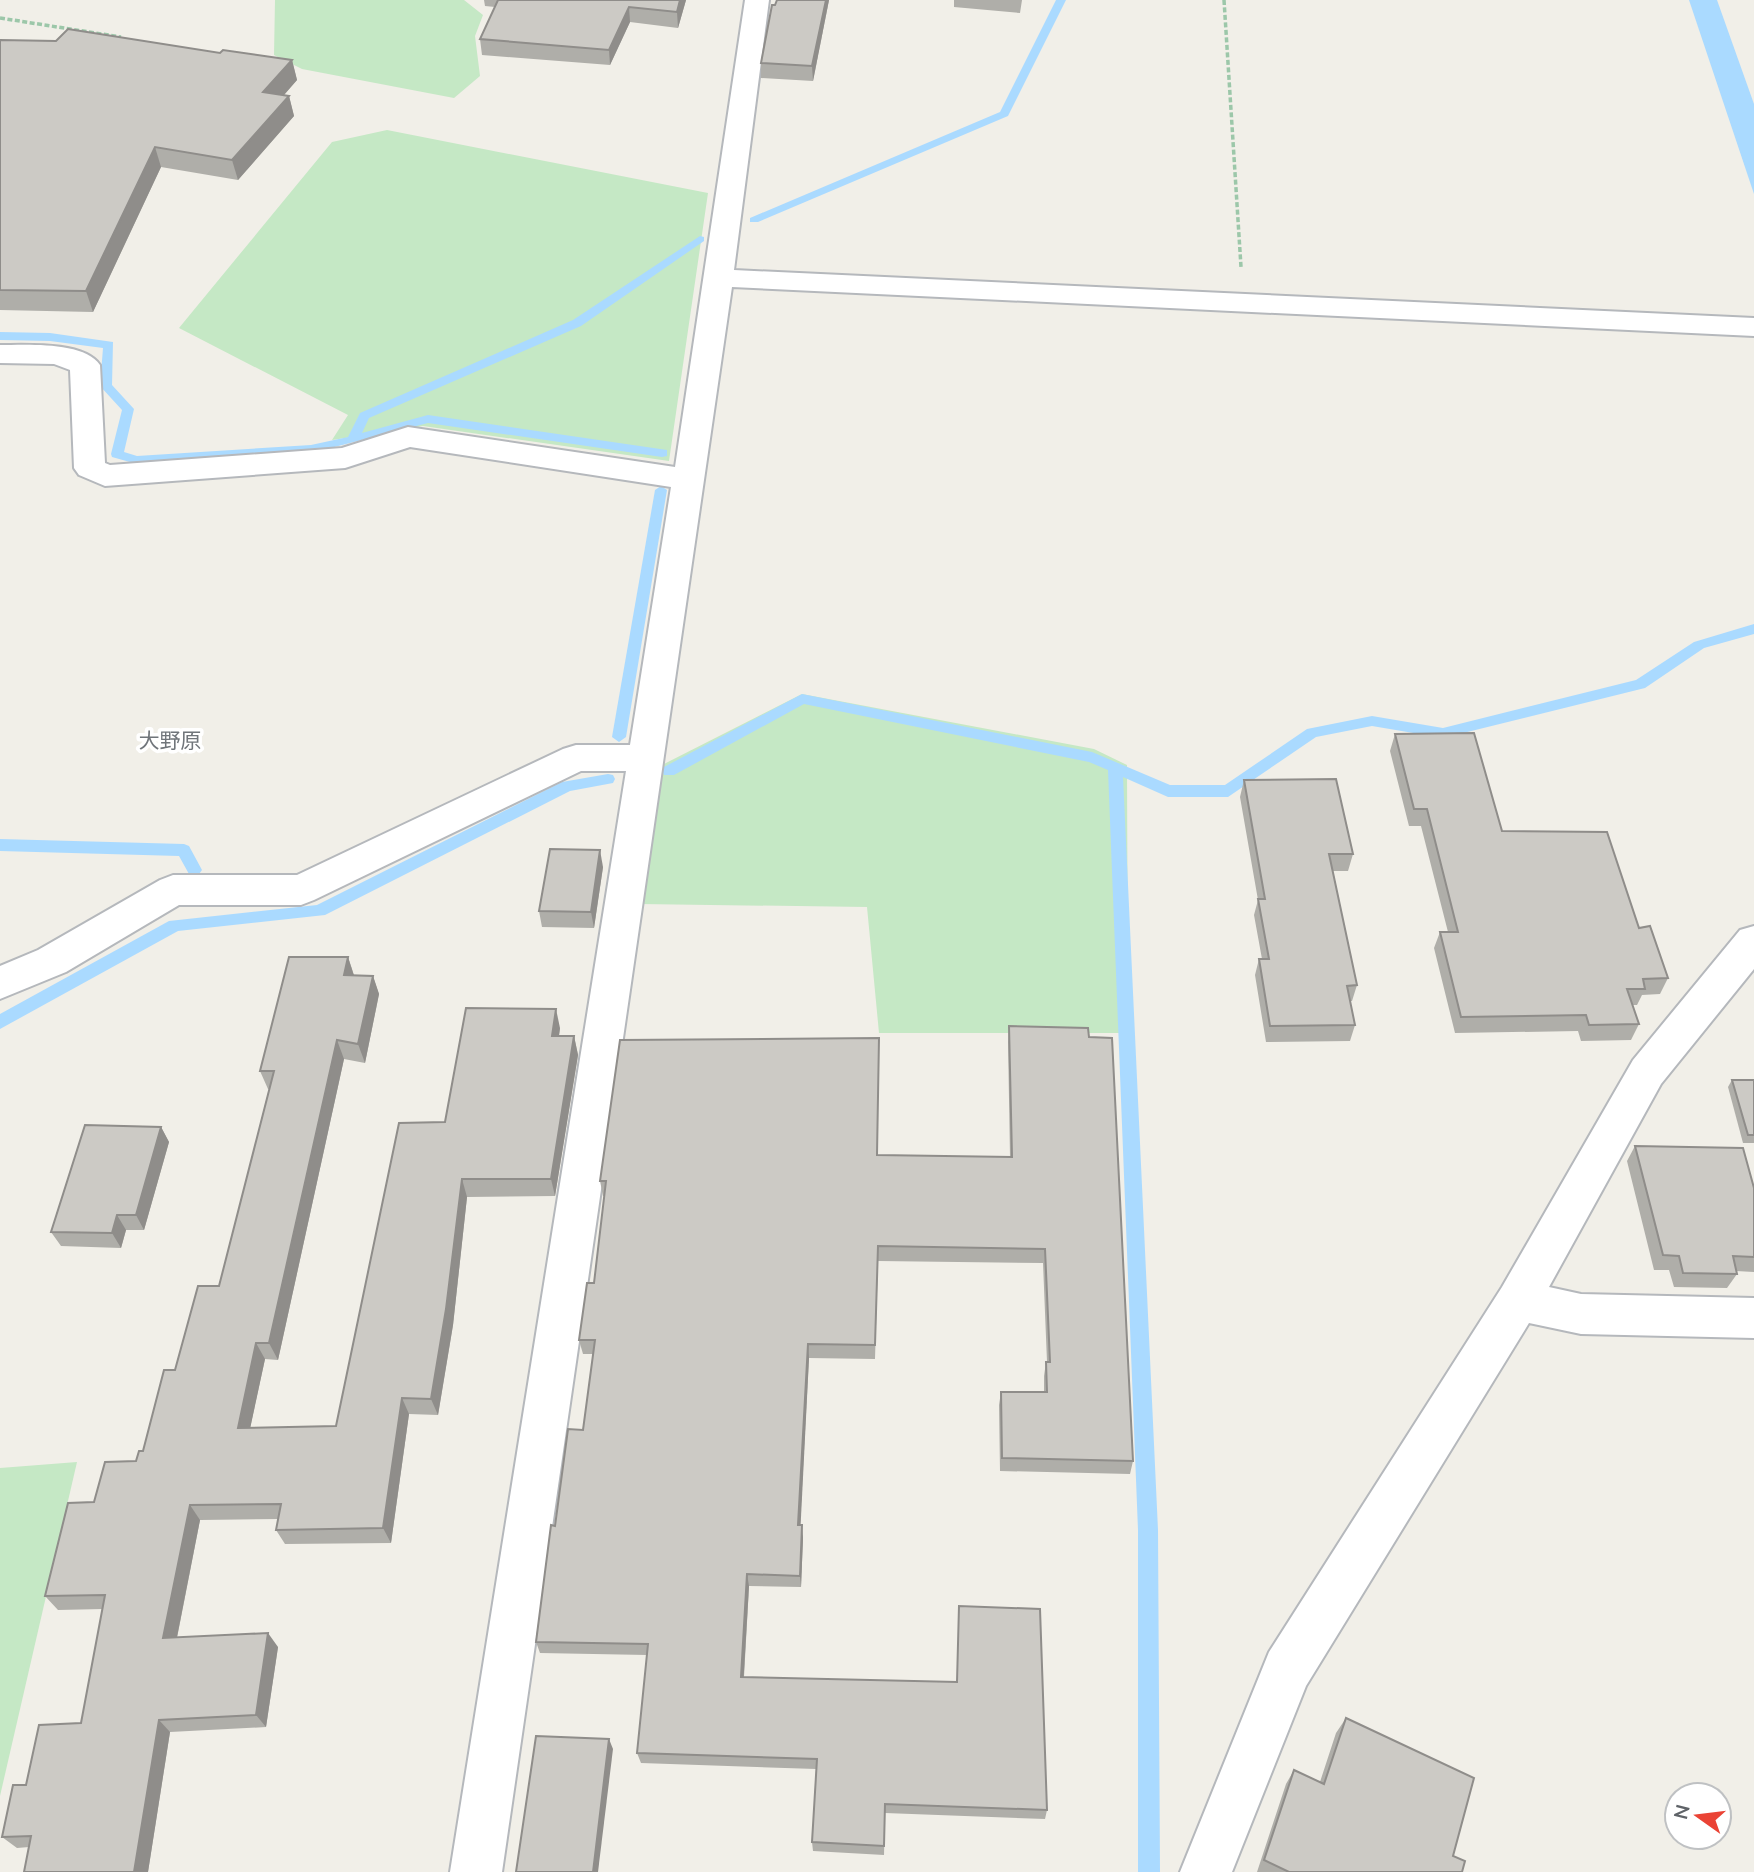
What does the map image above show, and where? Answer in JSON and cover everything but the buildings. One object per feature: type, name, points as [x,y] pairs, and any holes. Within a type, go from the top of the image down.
[{"type":"street","points":[[476,1872],[643,758],[719,278],[757,0]]},
{"type":"street","points":[[719,278],[1754,327]]},
{"type":"street","points":[[0,354],[58,355],[85,365],[90,468],[105,476],[345,457],[408,437],[688,479]]},
{"type":"street","points":[[0,983],[52,961],[173,890],[301,890],[576,758],[643,758]]},
{"type":"street","points":[[1206,1872],[1287,1670],[1518,1301],[1647,1072],[1754,941]]},
{"type":"street","points":[[1518,1301],[1581,1314],[1754,1318]]},
{"type":"path","points":[[1224,0],[1243,303]]},
{"type":"path","points":[[0,18],[121,37]]},
{"type":"green space","points":[[275,0],[464,0],[483,15],[475,36],[480,76],[454,98],[302,69],[274,55]]},
{"type":"green space","points":[[387,130],[708,193],[669,461],[423,426],[332,440],[348,415],[179,328],[332,142]]},
{"type":"green space","points":[[802,694],[1094,749],[1127,765],[1128,1033],[879,1033],[867,907],[639,904],[662,765]]},
{"type":"green space","points":[[77,1462],[0,1796],[0,1468]]},
{"type":"water","points":[[1689,0],[1717,0],[1754,104],[1754,194]]},
{"type":"waterway","points":[[754,220],[1004,114],[1061,0]]},
{"type":"waterway","points":[[353,440],[364,416],[577,323],[700,239]]},
{"type":"waterway","points":[[0,336],[50,337],[109,345],[106,386],[128,409],[117,454],[137,460],[311,449],[353,440]]},
{"type":"waterway","points":[[353,440],[428,419],[662,453]]},
{"type":"waterway","points":[[619,737],[661,490]]},
{"type":"waterway","points":[[1115,767],[1168,791],[1228,791],[1312,733],[1372,721],[1443,733],[1640,684],[1699,645],[1754,629]]},
{"type":"waterway","points":[[669,771],[802,699],[1092,757],[1115,767]]},
{"type":"waterway","points":[[1115,767],[1148,1530],[1149,1872]]},
{"type":"waterway","points":[[0,1022],[175,925],[319,911],[567,786],[608,779]]},
{"type":"waterway","points":[[0,845],[184,850],[194,870]]},
{"type":"district","name":"大野原","points":[[170,740]]}]
